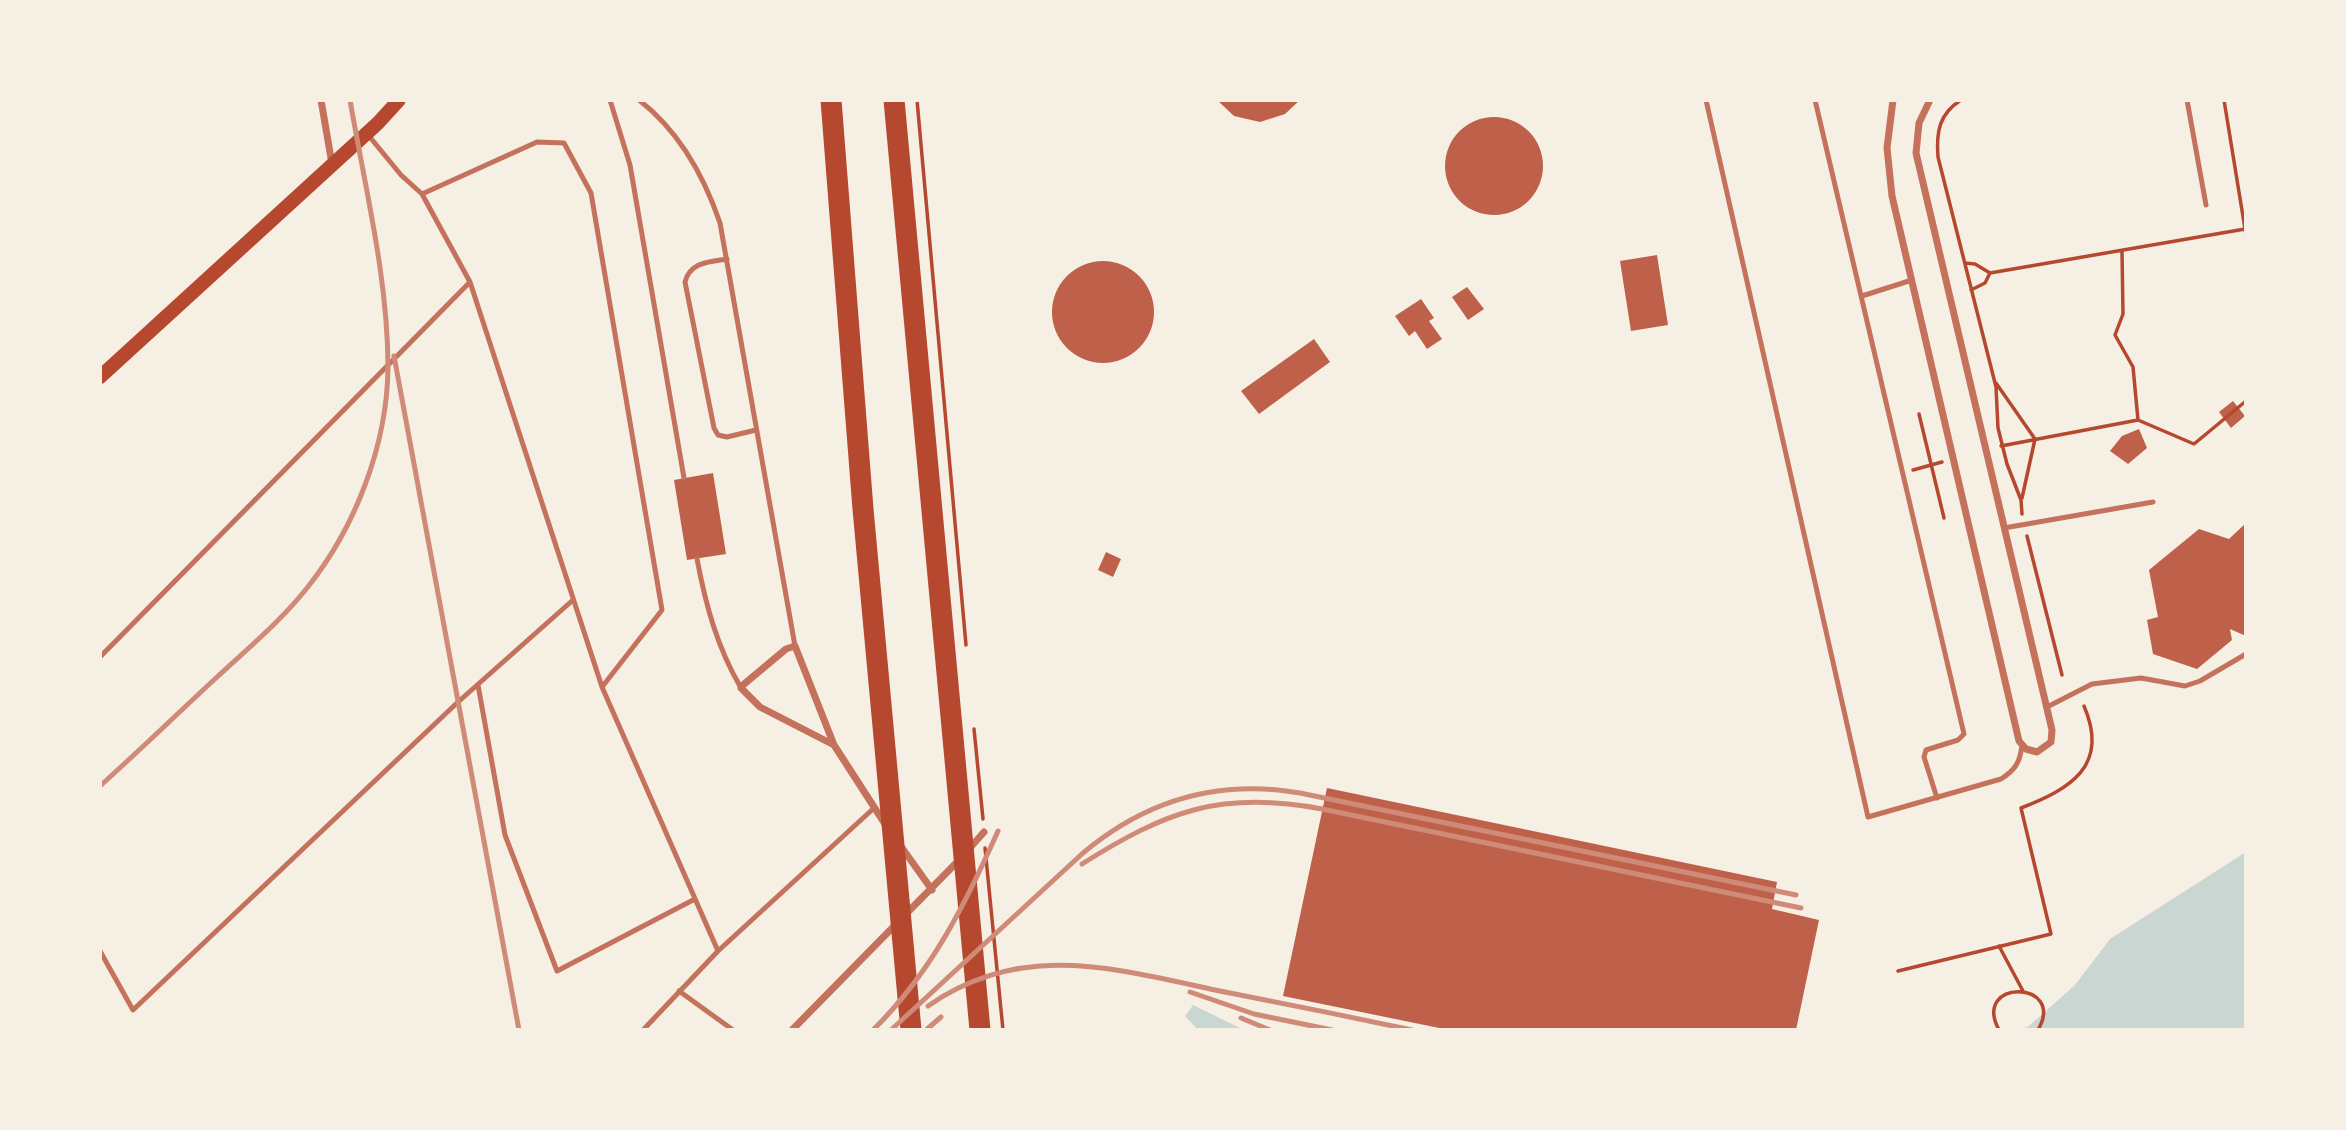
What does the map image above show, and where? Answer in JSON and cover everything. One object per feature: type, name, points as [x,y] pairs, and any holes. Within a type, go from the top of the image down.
[{"type":"highway","points":[[831,100],[863,509],[911,1030]]},
{"type":"highway","points":[[894,100],[981,1030]]},
{"type":"main road","points":[[100,377],[378,123],[399,100]]},
{"type":"main road","points":[[378,123],[410,100]]},
{"type":"street","points":[[321,100],[333,164]]},
{"type":"street","points":[[1893,100],[1889,118],[1888,177],[2022,746],[2037,752],[2051,742],[2052,730],[1916,153],[1919,123],[1930,100]]},
{"type":"street","points":[[834,745],[760,707],[741,688],[746,680],[786,649],[796,646],[834,745],[874,808],[932,890]]},
{"type":"street","points":[[792,1030],[932,890],[984,832]]},
{"type":"lane","points":[[610,100],[630,165],[684,478]]},
{"type":"lane","points":[[639,100],[659,116],[702,177],[720,223],[796,646]]},
{"type":"lane","points":[[1706,100],[1868,817],[2001,779],[2014,770],[2021,759],[2022,746]]},
{"type":"lane","points":[[1815,100],[1964,734],[1958,740],[1926,750],[1924,757],[1937,798]]},
{"type":"lane","points":[[2187,100],[2206,205]]},
{"type":"lane","points":[[367,133],[401,175],[422,194],[470,282],[602,687],[718,951]]},
{"type":"lane","points":[[422,194],[537,142],[564,143],[590,193],[663,610],[602,687]]},
{"type":"lane","points":[[727,259],[699,264],[687,273],[685,282],[713,428],[718,435],[727,437],[756,430]]},
{"type":"lane","points":[[1862,296],[1912,280]]},
{"type":"lane","points":[[100,657],[470,282]]},
{"type":"lane","points":[[2004,528],[2153,502]]},
{"type":"lane","points":[[696,559],[712,627],[741,688]]},
{"type":"lane","points":[[100,951],[133,1010],[478,685],[573,600]]},
{"type":"lane","points":[[2046,707],[2092,684],[2141,678],[2185,686],[2200,681],[2246,654]]},
{"type":"lane","points":[[478,685],[505,835],[557,971],[695,899]]},
{"type":"lane","points":[[643,1030],[718,951],[874,808]]},
{"type":"lane","points":[[679,991],[733,1030]]},
{"type":"path","points":[[917,100],[966,646]]},
{"type":"path","points":[[1961,100],[1946,111],[1937,138],[1938,157],[1994,380],[2003,445],[2021,500],[2062,675]]},
{"type":"path","points":[[2224,100],[2246,235]]},
{"type":"path","points":[[1965,263],[1975,264],[1990,273],[2245,229]]},
{"type":"path","points":[[2122,250],[2124,307],[2115,335],[2133,367],[2138,420]]},
{"type":"path","points":[[1971,290],[1985,283],[1990,273]]},
{"type":"path","points":[[1994,380],[2035,439],[2021,500]]},
{"type":"path","points":[[1995,447],[2138,420],[2194,444],[2245,404]]},
{"type":"path","points":[[1919,414],[1944,518]]},
{"type":"path","points":[[1904,472],[1942,461]]},
{"type":"path","points":[[1898,971],[2051,933],[2021,807],[2066,789],[2085,766],[2092,735],[2084,706]]},
{"type":"path","points":[[974,725],[1003,1030]]},
{"type":"path","points":[[1999,946],[2022,991]]},
{"type":"path","points":[[1999,1030],[1994,1014],[2000,999],[2014,991],[2022,991],[2037,998],[2044,1013],[2038,1030]]},
{"type":"shaded area","points":[[2246,852],[2246,1030],[2021,1030],[2075,985],[2110,939]]},
{"type":"shaded area","points":[[1193,1005],[1244,1030],[1198,1030],[1185,1016]]},
{"type":"building","points":[[1217,100],[1300,100],[1285,114],[1260,122],[1234,116]]},
{"type":"building","points":[[1494,117],[1513,121],[1529,131],[1539,147],[1543,166],[1539,185],[1529,201],[1513,211],[1494,215],[1475,211],[1459,201],[1449,185],[1445,166],[1449,147],[1459,131],[1475,121]]},
{"type":"building","points":[[1657,255],[1668,325],[1631,331],[1620,261]]},
{"type":"building","points":[[1103,261],[1122,265],[1139,276],[1150,293],[1154,312],[1150,331],[1139,348],[1122,359],[1103,363],[1084,359],[1067,348],[1056,331],[1052,312],[1056,293],[1067,276],[1084,265]]},
{"type":"building","points":[[1467,287],[1484,309],[1468,320],[1452,297]]},
{"type":"building","points":[[1421,299],[1434,318],[1429,321],[1442,339],[1427,349],[1415,331],[1409,336],[1395,316]]},
{"type":"building","points":[[1314,339],[1330,362],[1259,414],[1241,391]]},
{"type":"building","points":[[2233,401],[2245,416],[2231,428],[2219,412]]},
{"type":"building","points":[[2139,429],[2147,448],[2128,464],[2110,451],[2122,436]]},
{"type":"building","points":[[713,473],[726,554],[687,560],[674,480]]},
{"type":"building","points":[[2246,523],[2246,636],[2230,629],[2232,640],[2197,669],[2153,654],[2147,620],[2158,617],[2149,570],[2199,529],[2229,539]]},
{"type":"building","points":[[1106,552],[1121,559],[1113,577],[1098,570]]},
{"type":"building","points":[[1327,788],[1777,882],[1772,909],[1819,920],[1796,1030],[1449,1030],[1283,996]]},
{"type":"railway","points":[[100,786],[263,635],[297,600],[340,539],[365,485],[382,427],[388,368],[387,334],[380,267],[350,100]]},
{"type":"railway","points":[[394,356],[519,1030]]},
{"type":"railway","points":[[891,1030],[1083,853],[1107,835],[1158,807],[1212,792],[1270,789],[1300,793],[1796,895]]},
{"type":"railway","points":[[1082,864],[1141,830],[1168,818],[1224,804],[1254,802],[1322,809],[1801,908]]},
{"type":"railway","points":[[873,1030],[912,985],[945,937],[998,831]]},
{"type":"railway","points":[[928,1006],[964,985],[1000,972],[1036,966],[1073,966],[1147,975],[1412,1030]]},
{"type":"railway","points":[[1190,992],[1254,1014],[1332,1030]]},
{"type":"railway","points":[[926,1030],[941,1017]]},
{"type":"railway","points":[[1241,1018],[1270,1030]]}]
